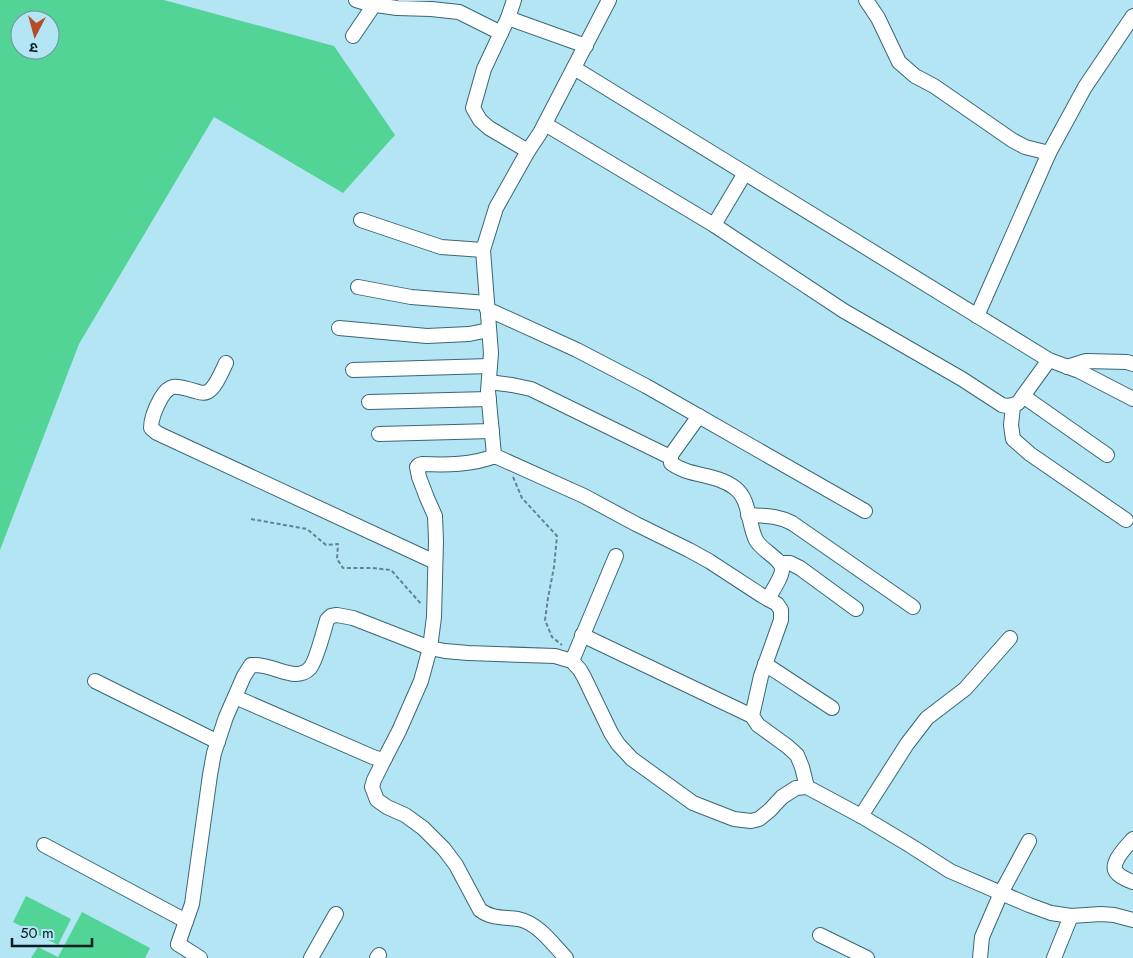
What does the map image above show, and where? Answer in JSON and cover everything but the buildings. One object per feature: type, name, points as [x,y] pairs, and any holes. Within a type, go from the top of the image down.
[{"type":"street","points":[[356,0],[374,5],[459,12],[501,33]]},
{"type":"street","points":[[514,0],[508,18],[484,69],[473,108],[480,120],[489,128],[528,151]]},
{"type":"street","points":[[495,456],[489,399],[491,353],[483,250],[496,208],[545,124],[609,0]]},
{"type":"street","points":[[866,0],[878,18],[899,62],[915,76],[934,86],[1012,140],[1025,147],[1049,153]]},
{"type":"street","points":[[353,36],[374,5]]},
{"type":"street","points":[[977,316],[1049,153],[1085,88],[1133,16]]},
{"type":"street","points":[[508,18],[586,46]]},
{"type":"street","points":[[574,68],[1049,360],[1079,371],[1133,399]]},
{"type":"street","points":[[545,124],[714,225],[844,311],[962,379],[995,401],[1007,406],[1018,401]]},
{"type":"street","points":[[714,225],[745,173]]},
{"type":"street","points":[[361,220],[442,247],[483,250]]},
{"type":"street","points":[[358,287],[411,297],[487,306],[646,386],[865,511]]},
{"type":"street","points":[[339,328],[427,336],[469,334],[489,330]]},
{"type":"street","points":[[1049,360],[1018,401],[1011,425],[1013,438],[1030,454],[1126,520]]},
{"type":"street","points":[[1067,366],[1086,361],[1127,362],[1133,364]]},
{"type":"street","points":[[226,363],[216,383],[206,392],[200,393],[169,387],[159,402],[151,421],[151,428],[157,434],[435,562]]},
{"type":"street","points":[[353,370],[490,366]]},
{"type":"street","points":[[489,382],[531,389],[670,457]]},
{"type":"street","points":[[369,402],[489,399]]},
{"type":"street","points":[[1018,401],[1107,455]]},
{"type":"street","points":[[698,416],[670,457],[671,463],[677,468],[716,479],[735,488],[741,495],[757,543],[780,563],[782,569],[781,576],[768,599]]},
{"type":"street","points":[[379,434],[492,431]]},
{"type":"street","points":[[566,958],[544,934],[528,922],[486,915],[480,910],[456,865],[444,849],[405,815],[377,800],[372,787],[422,681],[430,648],[434,617],[435,516],[421,484],[417,467],[422,464],[482,461],[495,456],[584,496],[690,550],[777,604],[781,610],[781,620],[765,664],[752,716]]},
{"type":"street","points":[[748,515],[775,516],[792,523],[913,607]]},
{"type":"street","points":[[572,662],[616,556]]},
{"type":"street","points":[[780,563],[790,563],[800,568],[856,609]]},
{"type":"street","points":[[174,958],[192,904],[210,776],[218,742],[226,717],[244,676],[251,665],[260,664],[289,674],[305,672],[312,667],[327,620],[331,616],[337,615],[353,618],[430,648],[468,654],[555,656],[572,662],[584,677],[611,733],[632,759],[694,803],[734,819],[750,821],[759,819],[782,797],[796,788],[807,787],[861,816],[950,871],[1001,893],[1051,913],[1071,916],[1114,915],[1133,920]]},
{"type":"street","points":[[582,635],[752,716],[758,725],[797,755],[807,787]]},
{"type":"street","points":[[861,816],[907,744],[927,718],[965,689],[1010,638]]},
{"type":"street","points":[[765,664],[832,708]]},
{"type":"street","points":[[95,680],[218,742]]},
{"type":"street","points":[[235,697],[373,757],[385,758]]},
{"type":"street","points":[[1133,839],[1117,859],[1114,867],[1118,875],[1133,882]]},
{"type":"street","points":[[980,958],[982,937],[1001,893],[1029,841]]},
{"type":"street","points":[[44,845],[186,920]]},
{"type":"street","points":[[311,958],[336,914]]},
{"type":"street","points":[[1054,958],[1071,916]]},
{"type":"street","points":[[820,935],[867,958]]},
{"type":"street","points":[[178,944],[200,958]]},
{"type":"path","points":[[512,475],[522,498],[557,536],[545,620],[552,637],[568,650],[572,662]]},
{"type":"path","points":[[251,519],[307,529],[326,545],[338,544],[337,560],[344,568],[391,570],[434,617]]},
{"type":"green space","points":[[0,0],[164,0],[334,46],[395,135],[343,193],[214,117],[79,344],[0,550]]},
{"type":"green space","points":[[26,896],[71,919],[58,945],[13,922]]},
{"type":"green space","points":[[82,912],[150,948],[145,958],[31,958],[38,947],[58,957]]}]
